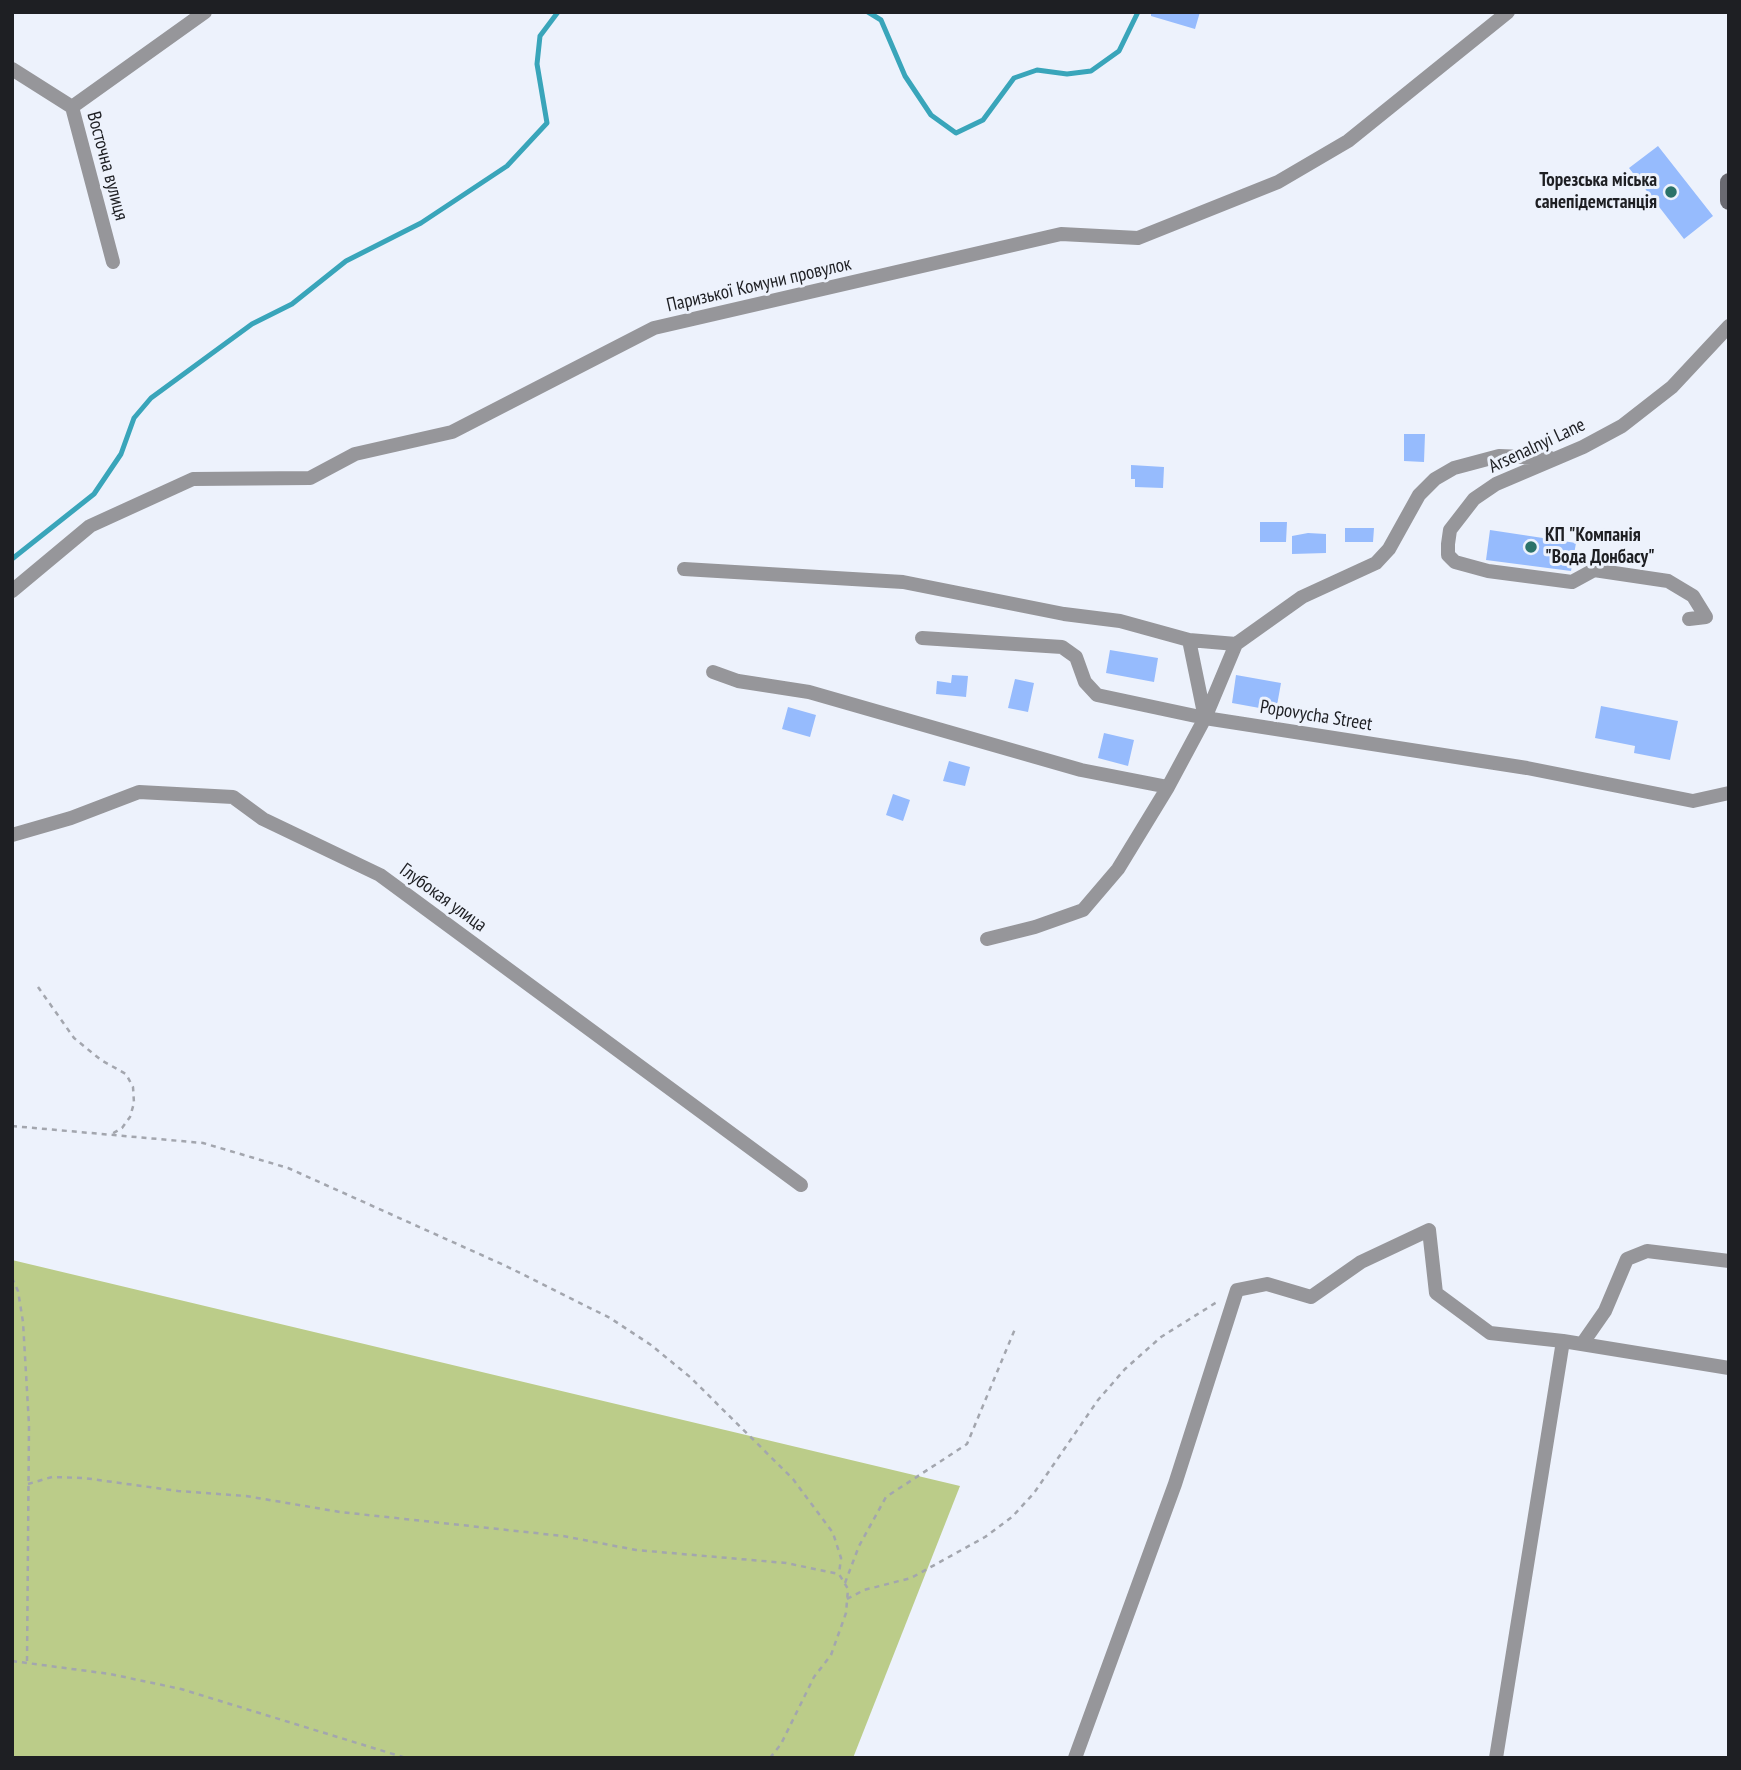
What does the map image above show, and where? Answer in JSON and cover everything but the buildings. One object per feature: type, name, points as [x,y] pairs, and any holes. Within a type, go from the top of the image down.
[{"type":"street","points":[[72,107],[205,12]]},
{"type":"street","name":"Паризької Комуни провулок","points":[[12,591],[90,526],[193,479],[310,478],[355,454],[452,432],[654,328],[1061,234],[1138,238],[1278,182],[1348,141],[1508,12]]},
{"type":"street","name":"Восточна вулиця","points":[[12,69],[72,107],[113,262]]},
{"type":"street","points":[[1729,182],[1729,201]]},
{"type":"street","name":"Arsenalnyi Lane","points":[[1689,619],[1706,617],[1693,596],[1668,581],[1594,570],[1572,582],[1488,571],[1455,562],[1448,555],[1450,530],[1475,499],[1496,484],[1583,447],[1622,426],[1672,387],[1729,327]]},
{"type":"street","points":[[987,939],[1035,928],[1083,910],[1118,869],[1168,787],[1205,718],[1236,644],[1303,597],[1376,563],[1389,549],[1419,495],[1435,479],[1454,468],[1499,456],[1554,458]]},
{"type":"street","points":[[684,569],[903,582],[1064,614],[1120,621],[1189,640],[1236,644]]},
{"type":"street","name":"Popovycha Street","points":[[922,638],[1062,646],[1076,657],[1085,682],[1097,695],[1205,718],[1527,768],[1693,801],[1729,793]]},
{"type":"street","points":[[1189,640],[1205,718]]},
{"type":"street","points":[[713,672],[738,681],[809,692],[1080,771],[1168,787]]},
{"type":"street","name":"Глубокая улица","points":[[12,835],[71,818],[139,792],[233,797],[263,819],[380,874],[801,1185]]},
{"type":"street","points":[[1075,1758],[1175,1484],[1237,1290],[1267,1283],[1311,1297],[1361,1262],[1429,1230],[1436,1293],[1490,1333],[1563,1341],[1729,1368]]},
{"type":"street","points":[[1582,1344],[1605,1311],[1628,1259],[1647,1251],[1729,1261]]},
{"type":"street","points":[[1496,1758],[1563,1341]]},
{"type":"path","points":[[38,987],[74,1038],[100,1060],[126,1074],[133,1087],[131,1117],[122,1128],[110,1135]]},
{"type":"path","points":[[13,1127],[203,1143],[288,1168],[506,1266],[610,1318],[690,1377],[793,1479],[833,1533],[841,1558],[839,1574],[845,1583],[846,1614],[831,1655],[814,1677],[781,1744],[770,1758]]},
{"type":"path","points":[[12,1278],[18,1291],[26,1367],[27,1662]]},
{"type":"path","points":[[847,1600],[864,1590],[911,1578],[985,1537],[1012,1517],[1034,1493],[1098,1401],[1125,1369],[1161,1337],[1237,1290]]},
{"type":"path","points":[[845,1583],[859,1546],[886,1497],[967,1444],[1016,1329]]},
{"type":"path","points":[[28,1484],[52,1477],[84,1478],[154,1488],[246,1496],[340,1512],[563,1536],[636,1550],[786,1563],[839,1574]]},
{"type":"path","points":[[12,1661],[181,1689],[406,1758]]},
{"type":"green space","points":[[12,1260],[960,1486],[853,1758],[12,1758]]},
{"type":"waterway","points":[[12,559],[94,494],[121,454],[134,418],[151,398],[252,324],[292,304],[346,261],[421,223],[507,166],[547,123],[537,64],[540,36],[558,12]]},
{"type":"waterway","points":[[868,12],[881,20],[905,76],[931,115],[956,133],[983,120],[1014,78],[1037,70],[1067,74],[1091,71],[1119,51],[1138,12]]},
{"type":"place","name":"Торезська міська санепідемстанція","points":[[1671,192]]},
{"type":"place","name":"КП \"Компанія \"Вода Донбасу\"","points":[[1531,547]]}]
